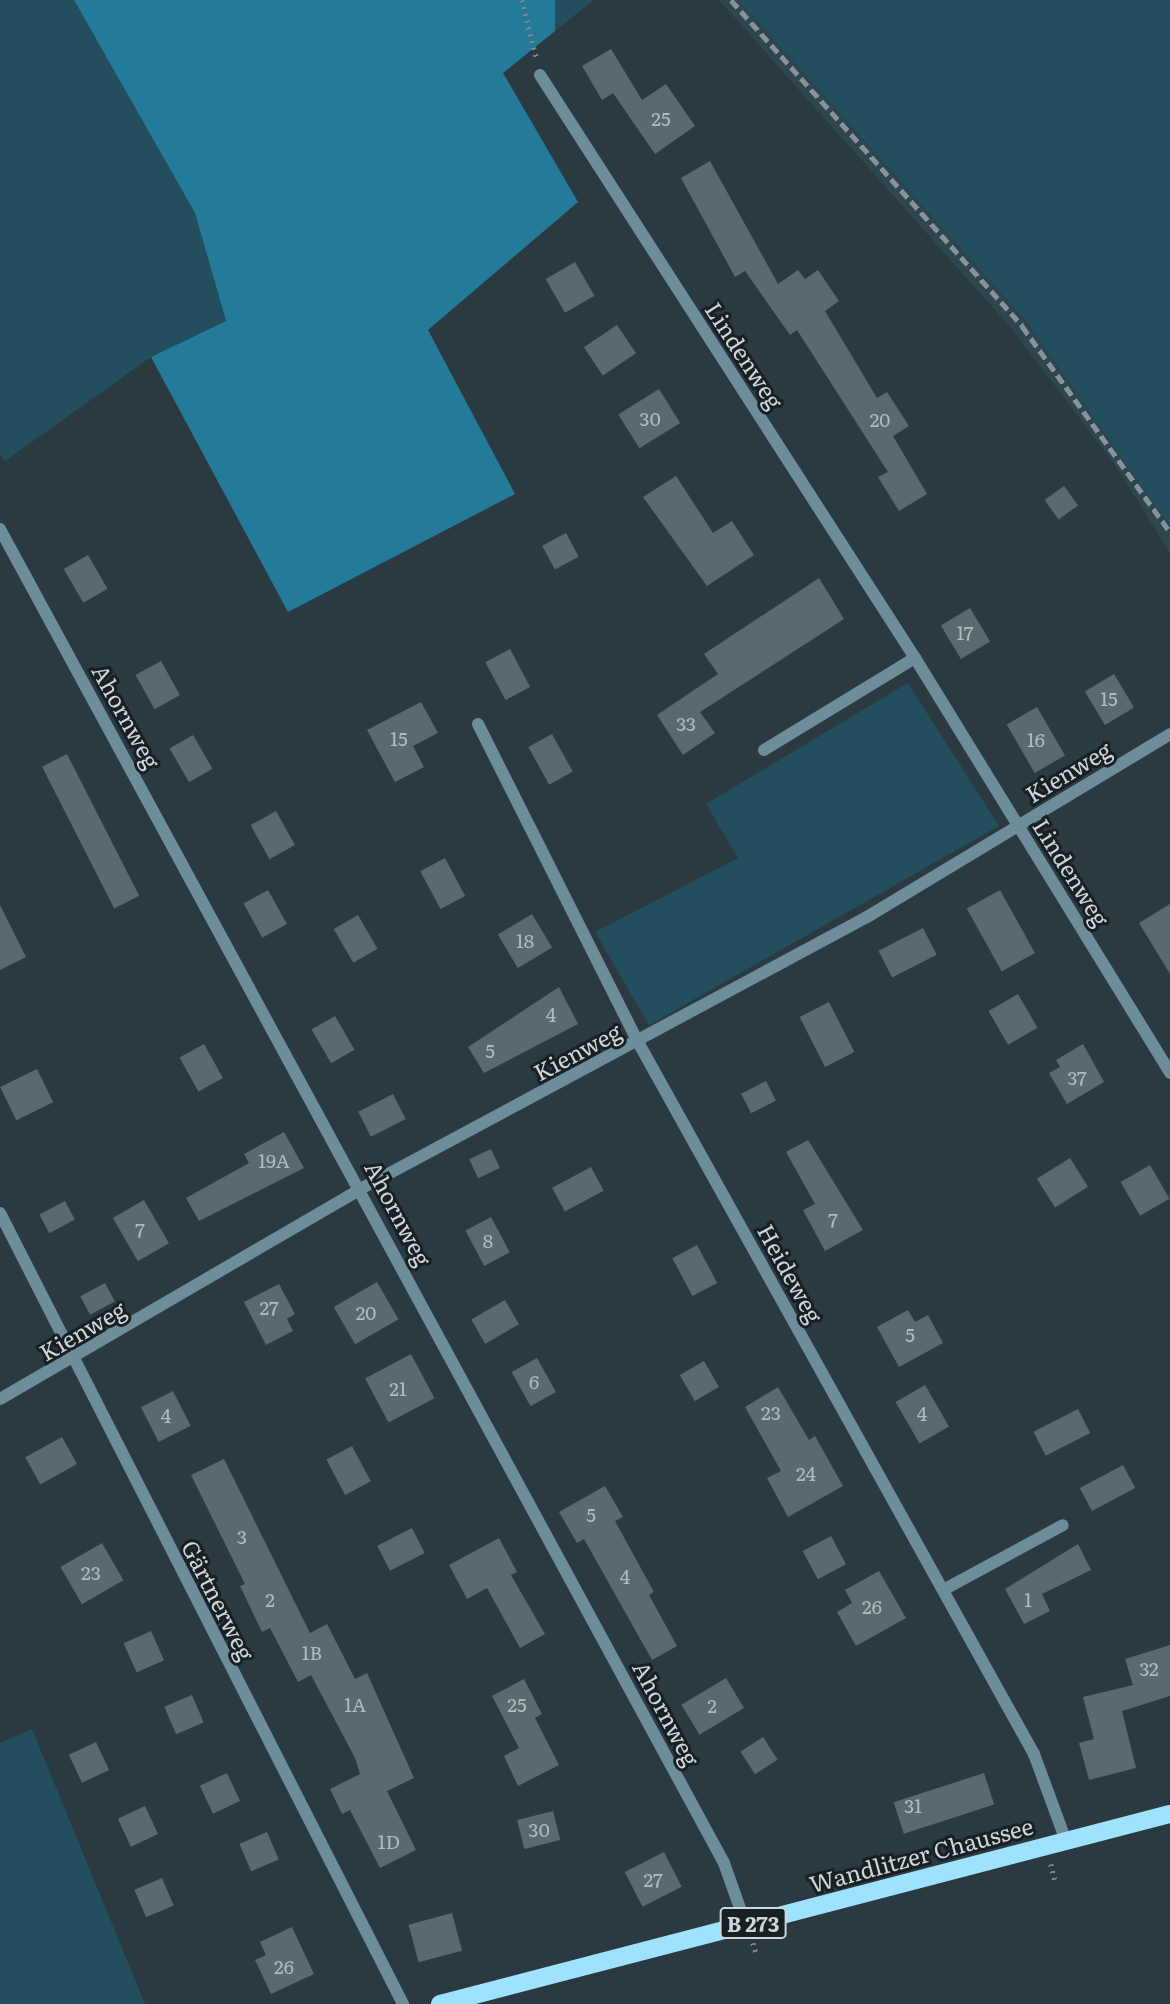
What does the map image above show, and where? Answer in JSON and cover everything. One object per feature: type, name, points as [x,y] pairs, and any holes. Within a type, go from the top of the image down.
[{"type":"main road","name":"Wandlitzer Chaussee","points":[[440,2004],[1170,1814]]},
{"type":"street","name":"Lindenweg","points":[[540,75],[915,658],[1170,1073]]},
{"type":"street","name":"Ahornweg","points":[[0,528],[362,1188],[724,1863],[746,1925]]},
{"type":"street","points":[[765,750],[915,658]]},
{"type":"street","name":"Heideweg","points":[[478,724],[638,1042],[1034,1754],[1066,1841]]},
{"type":"street","name":"Kienweg","points":[[0,1399],[72,1361],[362,1188],[867,917],[1170,734]]},
{"type":"street","name":"Gärtnerweg","points":[[0,1213],[72,1361],[403,2004]]},
{"type":"street","points":[[943,1590],[1063,1525]]},
{"type":"path","points":[[522,0],[540,75]]},
{"type":"shaded area","points":[[0,0],[74,0],[195,213],[226,321],[151,357],[5,461],[0,454]]},
{"type":"shaded area","points":[[74,0],[555,0],[555,31],[503,73],[578,202],[428,330],[515,494],[288,612],[151,357],[226,321],[195,213]]},
{"type":"shaded area","points":[[555,0],[594,0],[555,31]]},
{"type":"shaded area","points":[[719,0],[738,0],[1027,324],[1170,527],[1170,553],[1115,465],[1012,329]]},
{"type":"shaded area","points":[[738,0],[1170,0],[1170,527],[1027,323]]},
{"type":"shaded area","points":[[908,683],[999,826],[649,1025],[595,932],[738,858],[706,804]]},
{"type":"shaded area","points":[[32,1729],[145,2004],[0,2004],[0,1743]]},
{"type":"building","points":[[611,49],[642,100],[666,84],[695,126],[655,154],[613,93],[602,100],[582,66]]},
{"type":"building","points":[[710,161],[778,284],[798,270],[805,279],[818,270],[839,301],[825,311],[877,398],[887,392],[909,426],[893,436],[927,494],[899,511],[878,477],[888,472],[797,330],[790,335],[745,271],[735,277],[681,178]]},
{"type":"building","points":[[575,262],[594,296],[565,313],[546,279]]},
{"type":"building","points":[[617,325],[636,353],[603,376],[584,347]]},
{"type":"building","points":[[659,389],[680,423],[639,448],[618,414]]},
{"type":"building","points":[[676,476],[713,533],[732,521],[754,555],[707,586],[643,497]]},
{"type":"building","points":[[1064,486],[1078,505],[1059,520],[1045,500]]},
{"type":"building","points":[[566,533],[579,557],[555,570],[542,546]]},
{"type":"building","points":[[88,555],[108,589],[83,603],[64,569]]},
{"type":"building","points":[[819,578],[844,619],[700,712],[715,733],[683,755],[657,715],[718,674],[704,654]]},
{"type":"building","points":[[970,608],[990,641],[961,659],[941,626]]},
{"type":"building","points":[[510,649],[530,687],[505,700],[485,662]]},
{"type":"building","points":[[161,661],[180,695],[155,709],[136,675]]},
{"type":"building","points":[[1114,674],[1134,707],[1105,725],[1085,692]]},
{"type":"building","points":[[421,702],[438,733],[413,746],[424,767],[395,782],[367,730]]},
{"type":"building","points":[[1037,707],[1065,755],[1035,773],[1007,724]]},
{"type":"building","points":[[552,734],[573,772],[549,785],[528,747]]},
{"type":"building","points":[[193,735],[212,769],[189,782],[170,748]]},
{"type":"building","points":[[67,754],[139,896],[114,908],[42,767]]},
{"type":"building","points":[[276,811],[295,845],[270,859],[251,825]]},
{"type":"building","points":[[445,858],[465,896],[440,909],[420,871]]},
{"type":"building","points":[[268,890],[287,924],[262,938],[244,904]]},
{"type":"building","points":[[1000,890],[1035,953],[1002,971],[967,908]]},
{"type":"building","points":[[1170,904],[1170,974],[1139,923]]},
{"type":"building","points":[[0,905],[26,957],[0,970]]},
{"type":"building","points":[[532,914],[552,947],[518,968],[498,935]]},
{"type":"building","points":[[358,915],[378,949],[353,963],[334,929]]},
{"type":"building","points":[[923,928],[937,955],[892,977],[878,951]]},
{"type":"building","points":[[559,987],[578,1024],[484,1073],[468,1047]]},
{"type":"building","points":[[1018,994],[1038,1028],[1008,1045],[989,1011]]},
{"type":"building","points":[[829,1002],[854,1052],[825,1067],[800,1017]]},
{"type":"building","points":[[335,1016],[354,1050],[331,1063],[312,1030]]},
{"type":"building","points":[[204,1044],[223,1078],[198,1092],[180,1058]]},
{"type":"building","points":[[1083,1044],[1104,1082],[1067,1104],[1049,1073],[1060,1067],[1056,1060]]},
{"type":"building","points":[[37,1069],[53,1102],[16,1120],[0,1087]]},
{"type":"building","points":[[766,1081],[776,1101],[751,1113],[741,1094]]},
{"type":"building","points":[[393,1094],[406,1119],[371,1137],[358,1112]]},
{"type":"building","points":[[284,1132],[304,1168],[199,1221],[186,1198],[249,1163],[244,1154]]},
{"type":"building","points":[[808,1140],[863,1230],[825,1251],[803,1210],[815,1204],[786,1152]]},
{"type":"building","points":[[491,1149],[500,1168],[478,1178],[469,1159]]},
{"type":"building","points":[[1070,1158],[1088,1187],[1055,1208],[1037,1179]]},
{"type":"building","points":[[1150,1165],[1170,1199],[1140,1216],[1121,1182]]},
{"type":"building","points":[[591,1167],[604,1191],[565,1211],[552,1188]]},
{"type":"building","points":[[144,1200],[169,1243],[138,1261],[113,1218]]},
{"type":"building","points":[[65,1201],[75,1220],[49,1233],[39,1215]]},
{"type":"building","points":[[491,1217],[510,1252],[484,1266],[465,1231]]},
{"type":"building","points":[[697,1245],[717,1283],[692,1296],[672,1258]]},
{"type":"building","points":[[377,1282],[398,1319],[355,1344],[334,1307]]},
{"type":"building","points":[[105,1283],[115,1302],[90,1315],[80,1296]]},
{"type":"building","points":[[279,1284],[295,1314],[287,1319],[293,1331],[266,1345],[244,1302]]},
{"type":"building","points":[[505,1300],[519,1324],[485,1344],[471,1320]]},
{"type":"building","points":[[908,1310],[915,1322],[928,1315],[943,1343],[899,1367],[877,1327]]},
{"type":"building","points":[[411,1354],[434,1398],[389,1423],[365,1378]]},
{"type":"building","points":[[537,1358],[556,1392],[531,1406],[512,1372]]},
{"type":"building","points":[[704,1361],[719,1387],[695,1401],[680,1375]]},
{"type":"building","points":[[925,1385],[949,1427],[920,1444],[896,1402]]},
{"type":"building","points":[[778,1387],[809,1440],[815,1436],[843,1486],[788,1517],[767,1478],[781,1471],[745,1407]]},
{"type":"building","points":[[173,1391],[191,1426],[159,1442],[141,1407]]},
{"type":"building","points":[[1078,1409],[1090,1433],[1046,1456],[1033,1432]]},
{"type":"building","points":[[62,1437],[77,1464],[40,1484],[25,1457]]},
{"type":"building","points":[[352,1446],[371,1481],[345,1495],[326,1460]]},
{"type":"building","points":[[224,1459],[310,1633],[327,1624],[355,1679],[367,1673],[414,1778],[387,1791],[416,1850],[380,1868],[350,1810],[342,1814],[330,1789],[360,1774],[355,1758],[311,1675],[298,1682],[270,1628],[262,1632],[240,1586],[245,1584],[191,1475]]},
{"type":"building","points":[[1123,1465],[1135,1488],[1092,1511],[1080,1488]]},
{"type":"building","points":[[605,1486],[623,1517],[615,1521],[654,1592],[649,1595],[677,1646],[652,1660],[584,1539],[577,1543],[559,1512]]},
{"type":"building","points":[[412,1528],[425,1553],[390,1571],[377,1546]]},
{"type":"building","points":[[831,1536],[846,1564],[818,1579],[803,1551]]},
{"type":"building","points":[[499,1538],[517,1572],[511,1575],[545,1634],[520,1648],[487,1588],[467,1599],[449,1565]]},
{"type":"building","points":[[102,1543],[124,1580],[82,1604],[60,1567]]},
{"type":"building","points":[[1078,1544],[1091,1570],[1042,1594],[1050,1611],[1024,1624],[1005,1589]]},
{"type":"building","points":[[879,1571],[906,1618],[856,1646],[837,1612],[852,1603],[845,1590]]},
{"type":"building","points":[[151,1631],[164,1660],[137,1672],[124,1643]]},
{"type":"building","points":[[1170,1645],[1170,1696],[1122,1711],[1136,1768],[1089,1780],[1079,1743],[1094,1739],[1083,1697],[1133,1685],[1125,1659]]},
{"type":"building","points":[[726,1678],[744,1708],[699,1735],[681,1705]]},
{"type":"building","points":[[524,1679],[542,1714],[535,1718],[559,1765],[518,1786],[504,1756],[519,1748],[492,1696]]},
{"type":"building","points":[[192,1695],[204,1723],[176,1734],[164,1707]]},
{"type":"building","points":[[763,1737],[778,1760],[755,1774],[740,1752]]},
{"type":"building","points":[[96,1742],[109,1770],[82,1783],[69,1755]]},
{"type":"building","points":[[227,1773],[240,1801],[213,1814],[200,1786]]},
{"type":"building","points":[[984,1773],[994,1804],[904,1834],[894,1802]]},
{"type":"building","points":[[145,1806],[158,1834],[131,1847],[118,1819]]},
{"type":"building","points":[[553,1811],[560,1840],[524,1849],[517,1820]]},
{"type":"building","points":[[267,1832],[279,1860],[251,1871],[239,1844]]},
{"type":"building","points":[[664,1852],[682,1887],[643,1907],[625,1872]]},
{"type":"building","points":[[162,1878],[174,1906],[146,1917],[134,1890]]},
{"type":"building","points":[[452,1913],[462,1951],[419,1962],[409,1925]]},
{"type":"building","points":[[292,1927],[314,1974],[271,1994],[255,1960],[266,1955],[260,1942]]},
{"type":"railway","points":[[731,0],[1022,326],[1170,532]]}]
